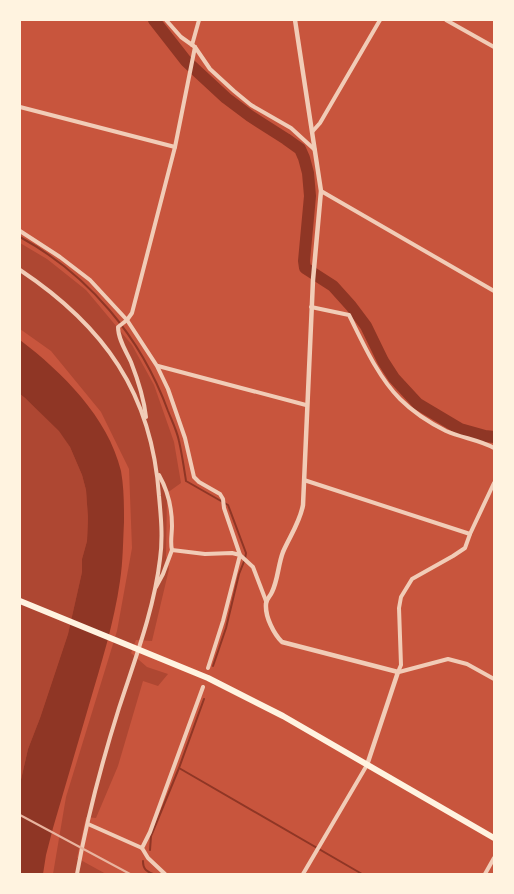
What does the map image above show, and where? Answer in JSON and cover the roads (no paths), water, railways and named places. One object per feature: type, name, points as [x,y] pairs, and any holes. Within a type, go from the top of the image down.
[{"type":"main road","points":[[20,601],[208,678],[283,716],[495,838]]},
{"type":"street","points":[[166,20],[181,37],[194,46],[210,69],[234,91],[251,105],[291,128],[315,150]]},
{"type":"street","points":[[146,423],[144,404],[118,333],[118,327],[132,313],[175,147],[199,20]]},
{"type":"street","points":[[266,602],[272,592],[284,551],[301,516],[303,505],[311,307],[321,191],[295,20]]},
{"type":"street","points":[[312,132],[320,123],[380,20]]},
{"type":"street","points":[[446,20],[495,47]]},
{"type":"street","points":[[20,107],[175,147]]},
{"type":"street","points":[[321,191],[495,291]]},
{"type":"street","points":[[20,231],[90,280],[127,320],[157,366],[176,410],[194,477],[220,494],[223,499],[240,555],[208,668]]},
{"type":"street","points":[[20,270],[65,304],[104,345],[124,375],[140,407],[152,440],[158,473],[162,533],[160,561],[154,591],[108,744],[77,874]]},
{"type":"street","points":[[311,307],[349,315],[379,371],[399,398],[420,415],[458,436],[495,448]]},
{"type":"street","points":[[157,366],[306,405]]},
{"type":"street","points":[[154,591],[164,574],[172,549],[170,501],[158,473]]},
{"type":"street","points":[[304,480],[470,534]]},
{"type":"street","points":[[303,874],[367,765],[401,665],[400,597],[412,579],[465,548],[495,483]]},
{"type":"street","points":[[172,549],[205,554],[231,553],[240,555],[249,562],[266,602],[266,612],[276,636],[282,642],[398,672],[448,659],[467,664],[495,679]]},
{"type":"street","points":[[142,848],[150,832],[203,687]]},
{"type":"street","points":[[88,824],[142,848],[148,858],[165,874]]},
{"type":"street","points":[[485,874],[495,858]]},
{"type":"waterway","points":[[154,20],[186,61],[226,98],[300,149],[308,173],[310,196],[305,268],[333,286],[351,306],[366,326],[394,378],[418,404],[460,429],[494,437]]},
{"type":"waterway","points":[[20,237],[45,252],[90,289],[128,333],[157,384],[177,434],[186,481],[228,505],[246,553],[226,628],[213,666]]},
{"type":"waterway","points":[[204,699],[179,768],[362,874]]},
{"type":"waterway","points":[[150,850],[151,836],[179,768]]},
{"type":"waterway","points":[[143,861],[145,869],[153,874]]},
{"type":"railway","points":[[20,815],[130,874]]}]
